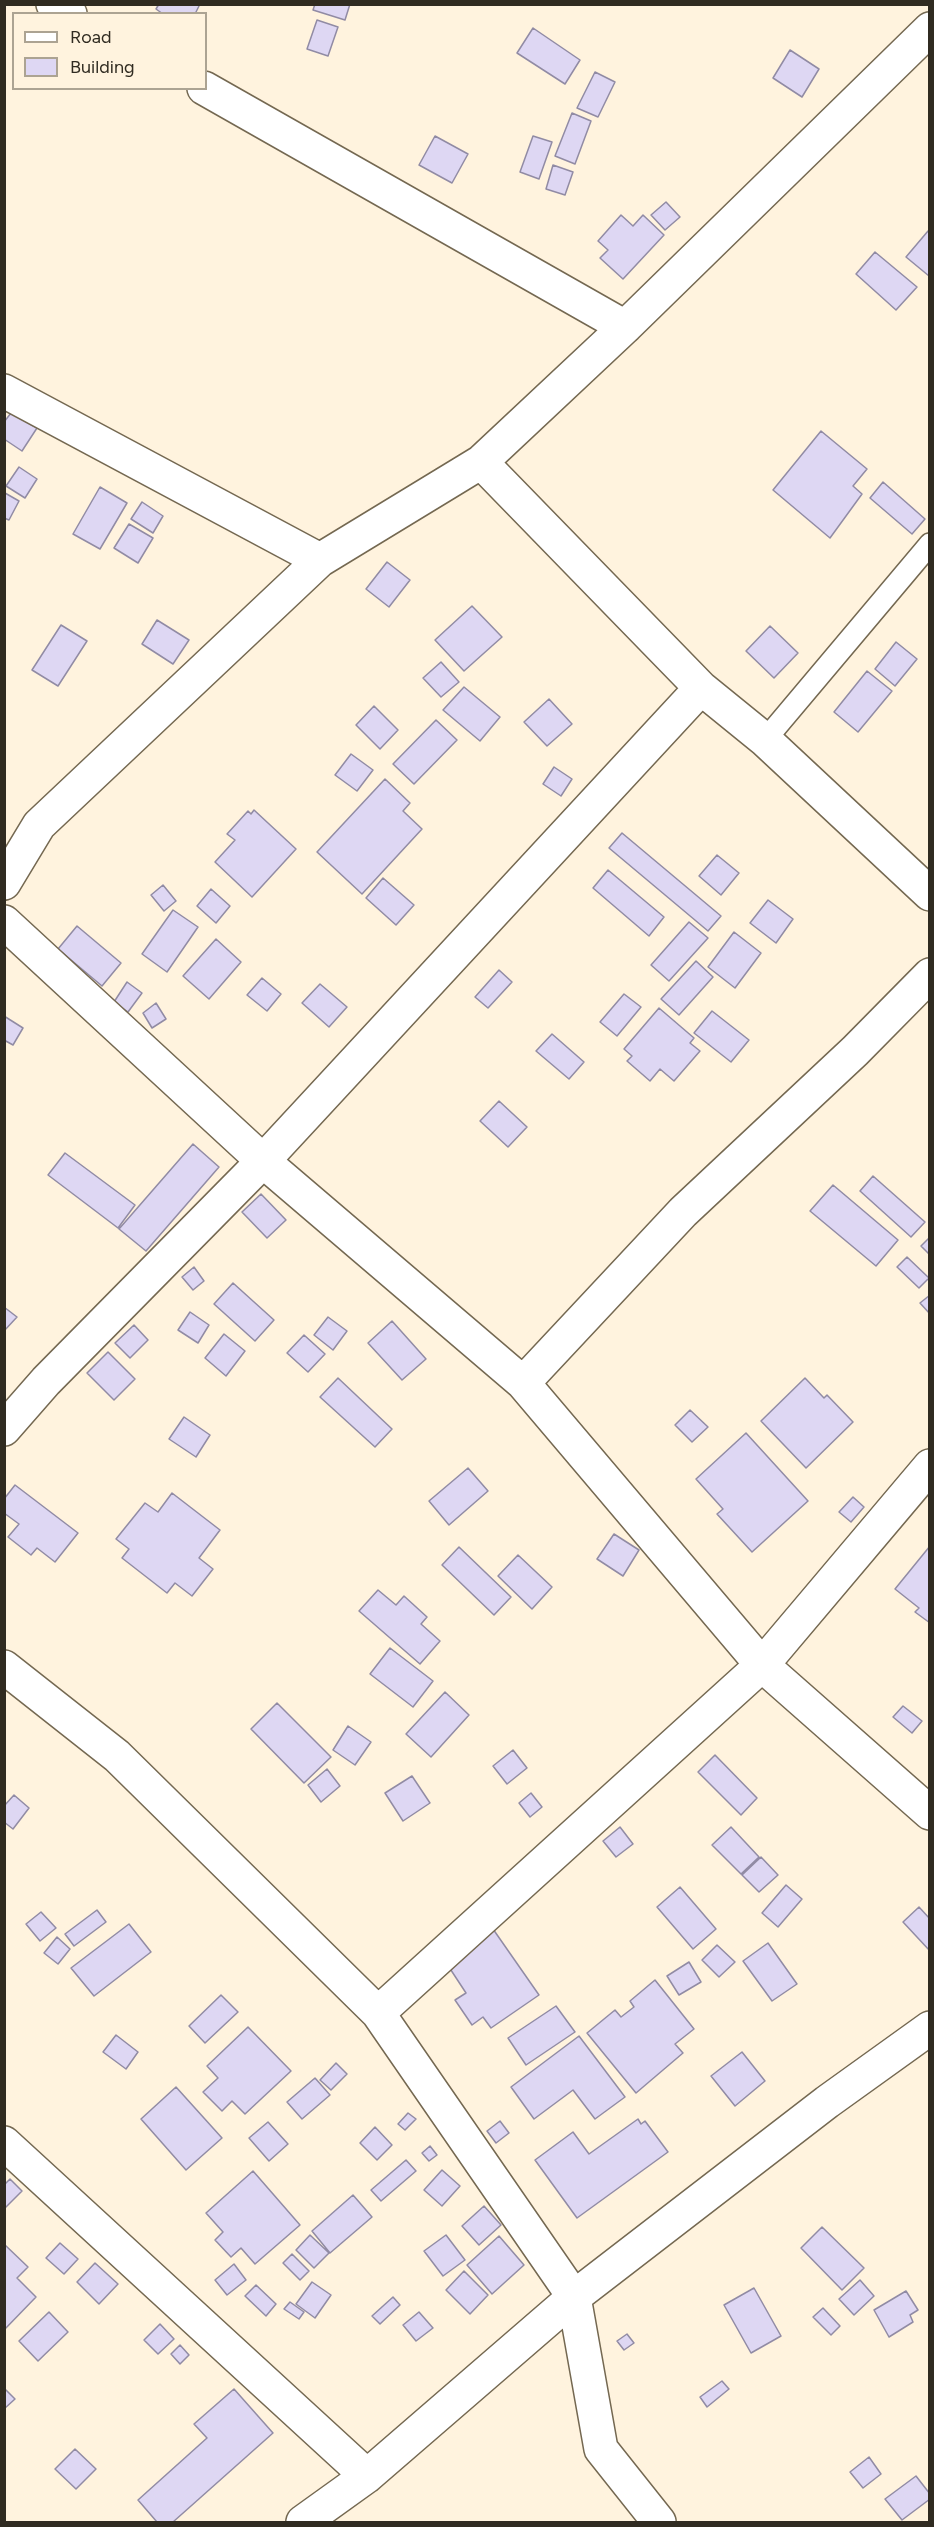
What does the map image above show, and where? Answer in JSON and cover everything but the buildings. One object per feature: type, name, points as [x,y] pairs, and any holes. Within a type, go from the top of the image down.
[{"type":"street","points":[[53,4],[67,12]]},
{"type":"street","points":[[4,883],[39,825],[320,560],[481,462],[626,327],[930,29]]},
{"type":"street","points":[[207,90],[626,327]]},
{"type":"street","points":[[4,391],[320,560]]},
{"type":"street","points":[[481,462],[700,688],[765,740],[930,894]]},
{"type":"street","points":[[4,1429],[46,1381],[263,1161],[700,688]]},
{"type":"street","points":[[4,922],[263,1161],[523,1383],[762,1665],[930,1813]]},
{"type":"street","points":[[523,1383],[682,1212],[855,1051],[930,975]]},
{"type":"street","points":[[378,2013],[762,1665],[930,1466]]},
{"type":"street","points":[[4,1667],[117,1756],[378,2013],[574,2297],[601,2449],[659,2523]]},
{"type":"street","points":[[303,2523],[367,2476],[574,2297],[827,2102],[930,2028]]},
{"type":"street","points":[[4,2143],[367,2476]]},
{"type":"lane","points":[[765,740],[930,544]]}]
